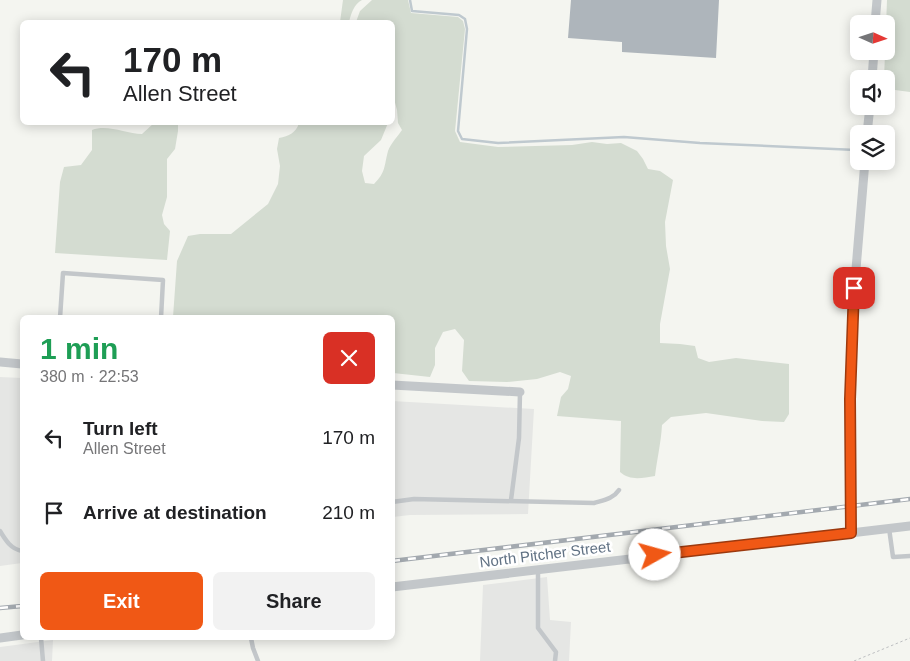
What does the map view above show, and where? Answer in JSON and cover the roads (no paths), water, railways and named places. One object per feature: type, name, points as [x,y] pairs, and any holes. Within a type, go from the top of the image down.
[{"type":"street","points":[[876,15],[877,0]]},
{"type":"street","points":[[851,533],[850,399],[853,305],[864,170]]},
{"type":"street","points":[[0,362],[20,364]]},
{"type":"street","points":[[395,385],[520,392]]},
{"type":"street","name":"North Pitcher Street","points":[[395,587],[910,526]]},
{"type":"street","points":[[0,638],[20,635]]},
{"type":"lane","points":[[60,315],[63,273],[163,280],[161,315]]},
{"type":"lane","points":[[511,500],[519,438],[520,392]]},
{"type":"lane","points":[[395,502],[511,500],[594,502],[609,498],[619,490]]},
{"type":"lane","points":[[889,528],[893,557],[910,556]]},
{"type":"lane","points":[[0,532],[15,550],[20,551]]},
{"type":"lane","points":[[538,569],[538,628],[556,652],[555,661]]},
{"type":"lane","points":[[41,640],[43,661]]},
{"type":"lane","points":[[251,640],[258,661]]},
{"type":"waterway","points":[[410,0],[412,11],[459,15],[465,19],[467,29],[458,131],[462,139],[498,143],[624,137],[700,143],[850,150]]},
{"type":"railway","points":[[395,561],[910,499]]},
{"type":"railway","points":[[0,608],[20,606]]}]
